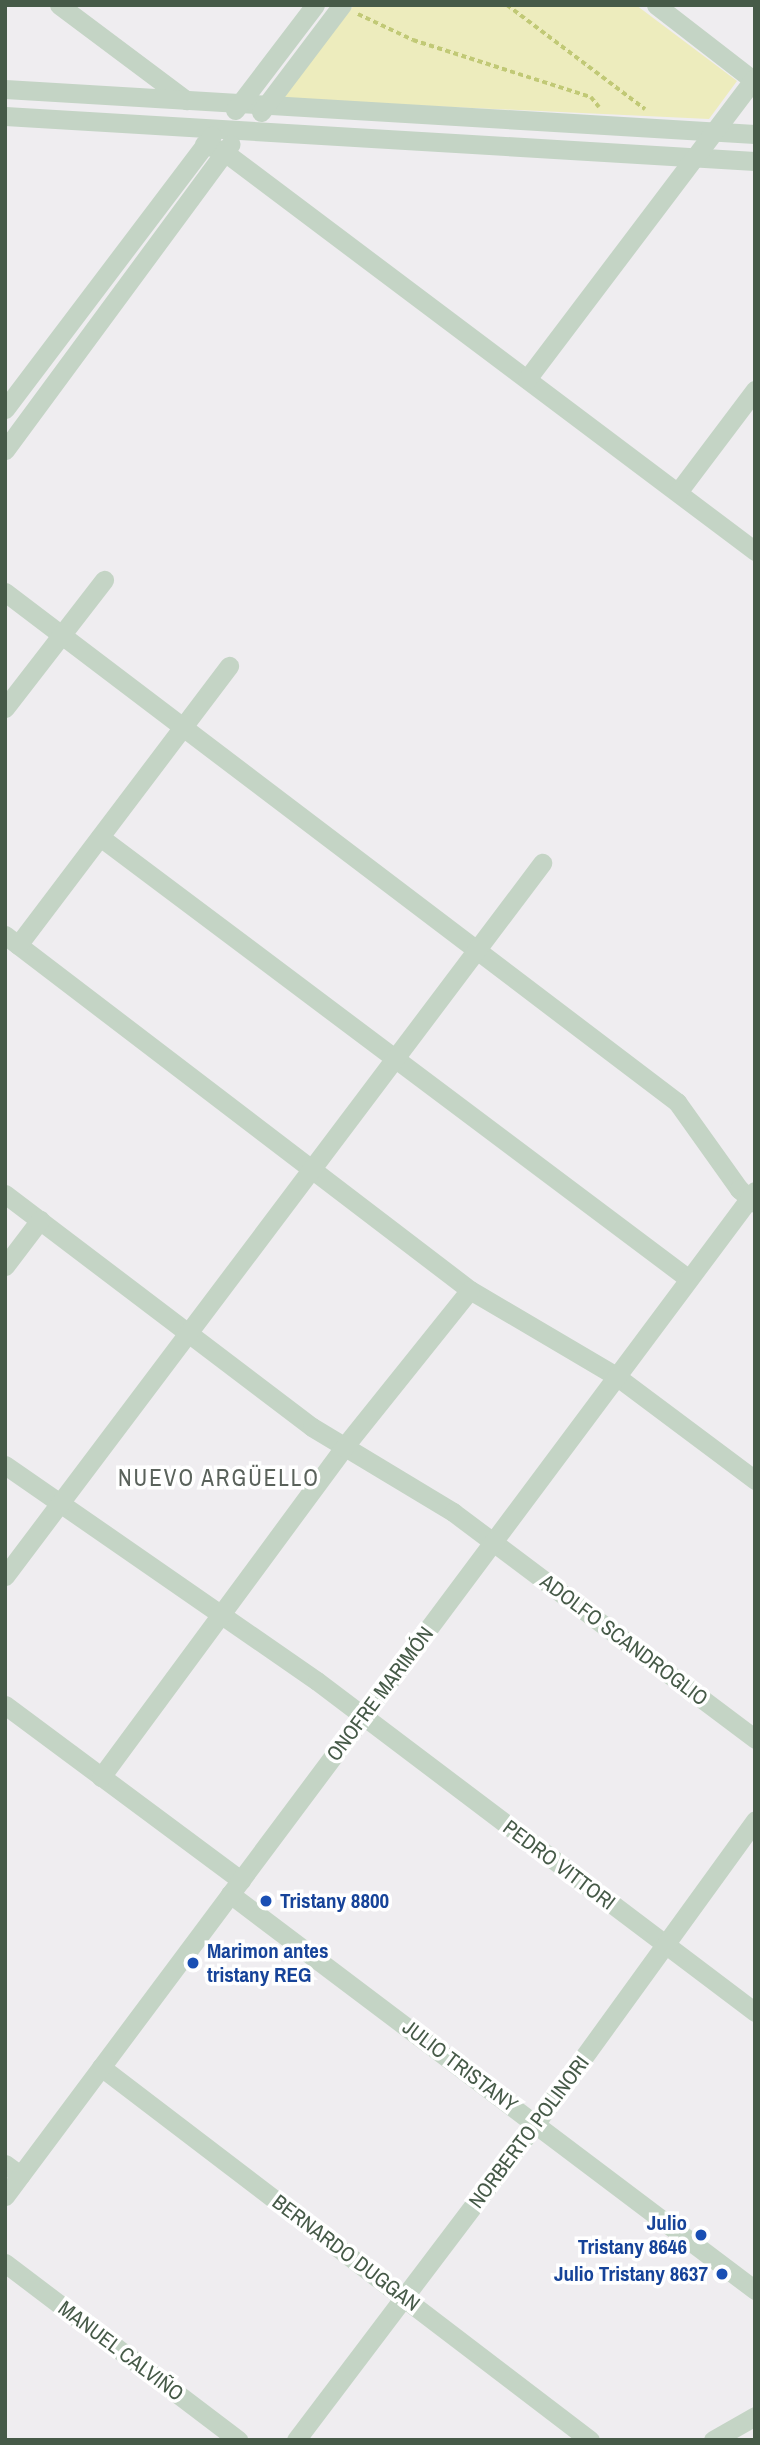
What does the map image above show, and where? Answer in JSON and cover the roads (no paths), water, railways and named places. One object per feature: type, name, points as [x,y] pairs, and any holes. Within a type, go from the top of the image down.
[{"type":"street","points":[[59,5],[186,100]]},
{"type":"street","points":[[5,409],[204,144],[242,103],[315,5]]},
{"type":"street","points":[[5,450],[223,151],[268,105],[342,5]]},
{"type":"street","points":[[527,379],[754,79],[656,5]]},
{"type":"street","points":[[5,89],[755,134]]},
{"type":"street","points":[[5,116],[755,161]]},
{"type":"street","points":[[204,144],[223,151],[755,551]]},
{"type":"street","points":[[678,492],[755,390]]},
{"type":"street","points":[[5,708],[104,580]]},
{"type":"street","points":[[5,592],[184,725],[677,1102],[753,1198]]},
{"type":"street","points":[[229,666],[100,837],[12,940],[470,1290],[616,1376],[755,1480]]},
{"type":"street","points":[[100,837],[689,1279]]},
{"type":"street","points":[[5,1576],[542,863]]},
{"type":"street","name":"ADOLFO SCANDROGLIO","points":[[5,1194],[344,1447],[494,1541],[755,1739]]},
{"type":"street","name":"ONOFRE MARIMÓN","points":[[5,2196],[13,2170],[100,2067],[616,1376],[753,1198]]},
{"type":"street","points":[[5,1266],[40,1220]]},
{"type":"street","points":[[101,1777],[344,1447],[470,1290]]},
{"type":"street","name":"PEDRO VITTORI","points":[[5,1465],[59,1506],[364,1716],[755,2012]]},
{"type":"street","name":"JULIO TRISTANY","points":[[5,1705],[101,1777],[536,2123],[755,2290]]},
{"type":"street","name":"NORBERTO POLINORI","points":[[296,2440],[536,2123],[666,1947],[755,1820]]},
{"type":"street","name":"BERNARDO DUGGAN","points":[[100,2067],[590,2440]]},
{"type":"street","name":"MANUEL CALVIÑO","points":[[5,2263],[237,2440]]},
{"type":"street","points":[[713,2440],[755,2416]]},
{"type":"place","name":"Tristany 8800","points":[[266,1901]]},
{"type":"place","name":"Marimon antes tristany REG","points":[[193,1963]]},
{"type":"place","name":"Julio Tristany 8646","points":[[701,2235]]},
{"type":"place","name":"Julio Tristany 8637","points":[[722,2274]]},
{"type":"district","name":"NUEVO ARGÜELLO","points":[[219,1478]]}]
